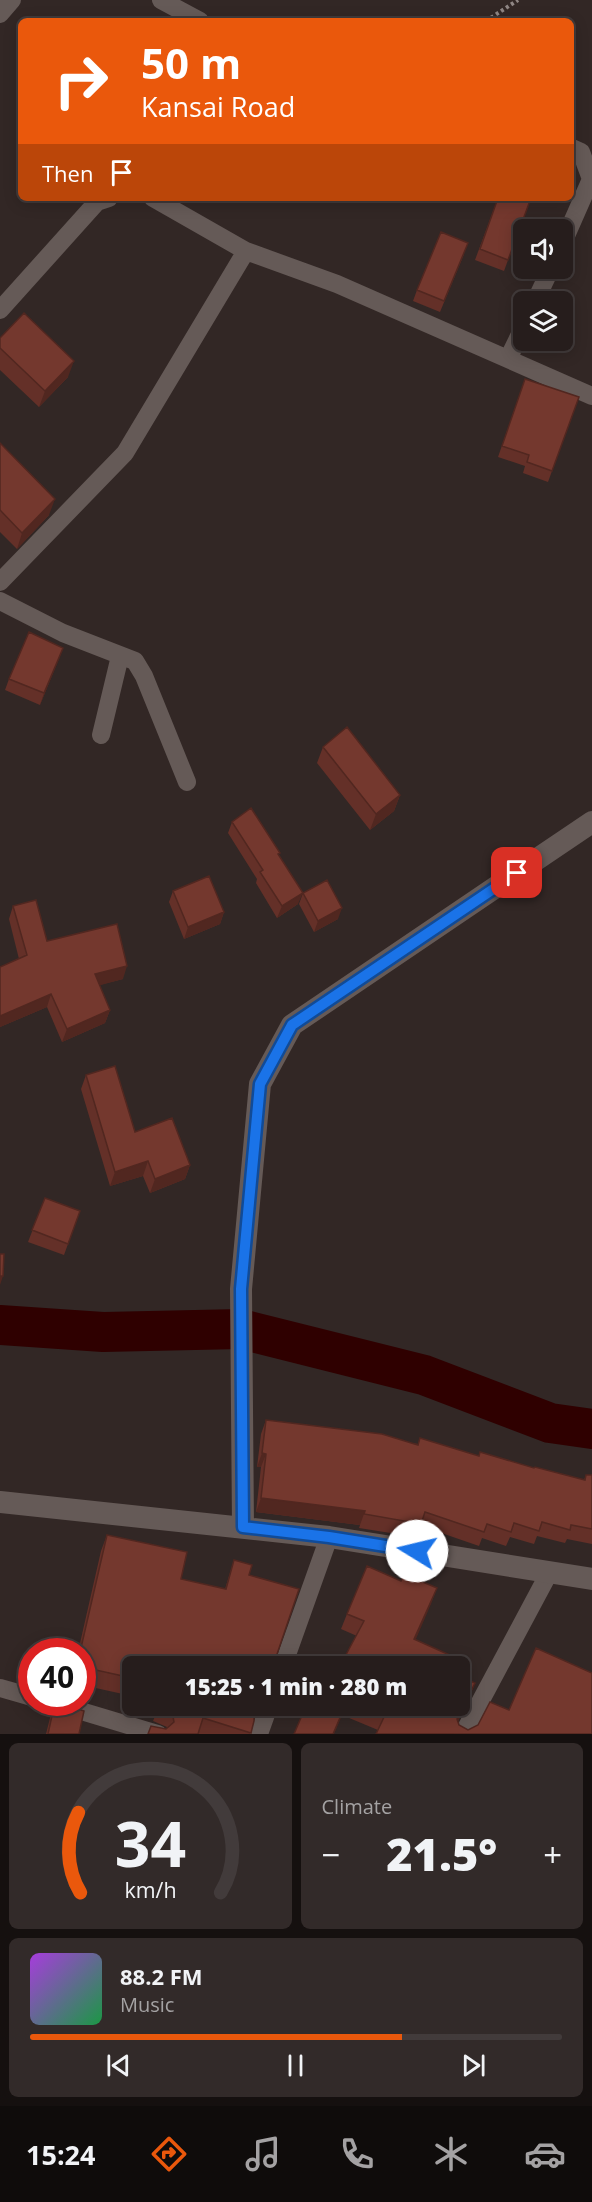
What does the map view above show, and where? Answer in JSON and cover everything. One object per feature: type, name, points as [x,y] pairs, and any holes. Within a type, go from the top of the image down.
[{"type":"street","points":[[0,14],[12,0]]},
{"type":"street","points":[[161,0],[194,18]]},
{"type":"street","points":[[573,220],[591,179],[581,152],[574,149]]},
{"type":"street","points":[[0,310],[99,201]]},
{"type":"street","points":[[158,201],[246,251],[337,284],[592,396]]},
{"type":"street","points":[[0,582],[125,453],[246,251]]},
{"type":"street","points":[[507,359],[513,347]]},
{"type":"street","points":[[0,601],[63,633],[135,661],[144,676],[187,782]]},
{"type":"street","points":[[101,735],[120,656]]},
{"type":"street","points":[[243,1527],[241,1289],[260,1084],[292,1025],[592,822]]},
{"type":"street","points":[[0,1502],[329,1537],[592,1579]]},
{"type":"street","points":[[287,1656],[329,1537]]},
{"type":"street","points":[[463,1734],[549,1573]]},
{"type":"street","points":[[0,1688],[18,1693]]},
{"type":"street","points":[[96,1715],[158,1734]]},
{"type":"street","points":[[259,1734],[265,1716]]},
{"type":"path","points":[[491,18],[518,0]]},
{"type":"building","points":[[497,201],[530,201],[523,219],[513,219],[513,247],[508,260],[480,249]]},
{"type":"building","points":[[441,232],[468,243],[444,301],[417,290]]},
{"type":"building","points":[[24,313],[74,361],[45,391],[0,348],[0,338]]},
{"type":"building","points":[[525,379],[579,397],[552,471],[527,462],[529,455],[502,446]]},
{"type":"building","points":[[0,443],[55,499],[22,533],[0,510]]},
{"type":"building","points":[[29,632],[63,648],[44,693],[9,679]]},
{"type":"building","points":[[347,727],[400,795],[376,814],[323,747]]},
{"type":"building","points":[[251,808],[303,893],[282,906],[260,872],[263,870],[232,822]]},
{"type":"building","points":[[209,876],[224,912],[188,927],[173,891]]},
{"type":"building","points":[[327,880],[342,908],[318,921],[303,893]]},
{"type":"building","points":[[36,900],[47,941],[117,924],[127,966],[95,974],[110,1010],[67,1029],[51,994],[0,1016],[0,967],[27,955],[13,906]]},
{"type":"building","points":[[115,1066],[135,1132],[172,1118],[190,1165],[155,1179],[148,1161],[115,1172],[86,1075]]},
{"type":"building","points":[[45,1198],[80,1211],[68,1244],[32,1230]]},
{"type":"building","points":[[0,1254],[4,1254],[3,1276],[0,1276]]},
{"type":"building","points":[[266,1420],[382,1434],[418,1445],[420,1438],[479,1456],[480,1452],[585,1480],[586,1475],[592,1475],[592,1529],[571,1525],[570,1530],[542,1522],[539,1531],[514,1523],[511,1532],[487,1524],[484,1532],[425,1512],[421,1524],[364,1514],[365,1511],[261,1498],[266,1454],[262,1453]]},
{"type":"building","points":[[107,1535],[187,1552],[181,1579],[226,1589],[234,1560],[252,1565],[249,1575],[299,1589],[276,1656],[122,1656],[122,1676],[96,1670],[96,1638],[83,1638]]},
{"type":"building","points":[[367,1566],[401,1581],[404,1574],[437,1588],[414,1639],[452,1656],[345,1656],[364,1621],[347,1614]]},
{"type":"building","points":[[536,1648],[592,1673],[592,1734],[376,1734],[385,1716],[458,1716],[459,1725],[468,1730],[478,1725],[490,1702],[509,1710]]},
{"type":"building","points":[[470,1681],[475,1683],[470,1693]]},
{"type":"building","points":[[52,1716],[83,1716],[79,1734],[48,1734]]},
{"type":"building","points":[[173,1716],[254,1716],[251,1733],[203,1718],[198,1734],[148,1734],[151,1726],[166,1729],[174,1722]]},
{"type":"building","points":[[302,1716],[341,1716],[333,1734],[294,1734]]},
{"type":"waterway","points":[[0,1325],[103,1332],[241,1329],[424,1375],[550,1423],[592,1429]]},
{"type":"route","points":[[417,1551],[329,1537],[243,1527],[241,1289],[260,1084],[292,1025],[517,873]]}]
